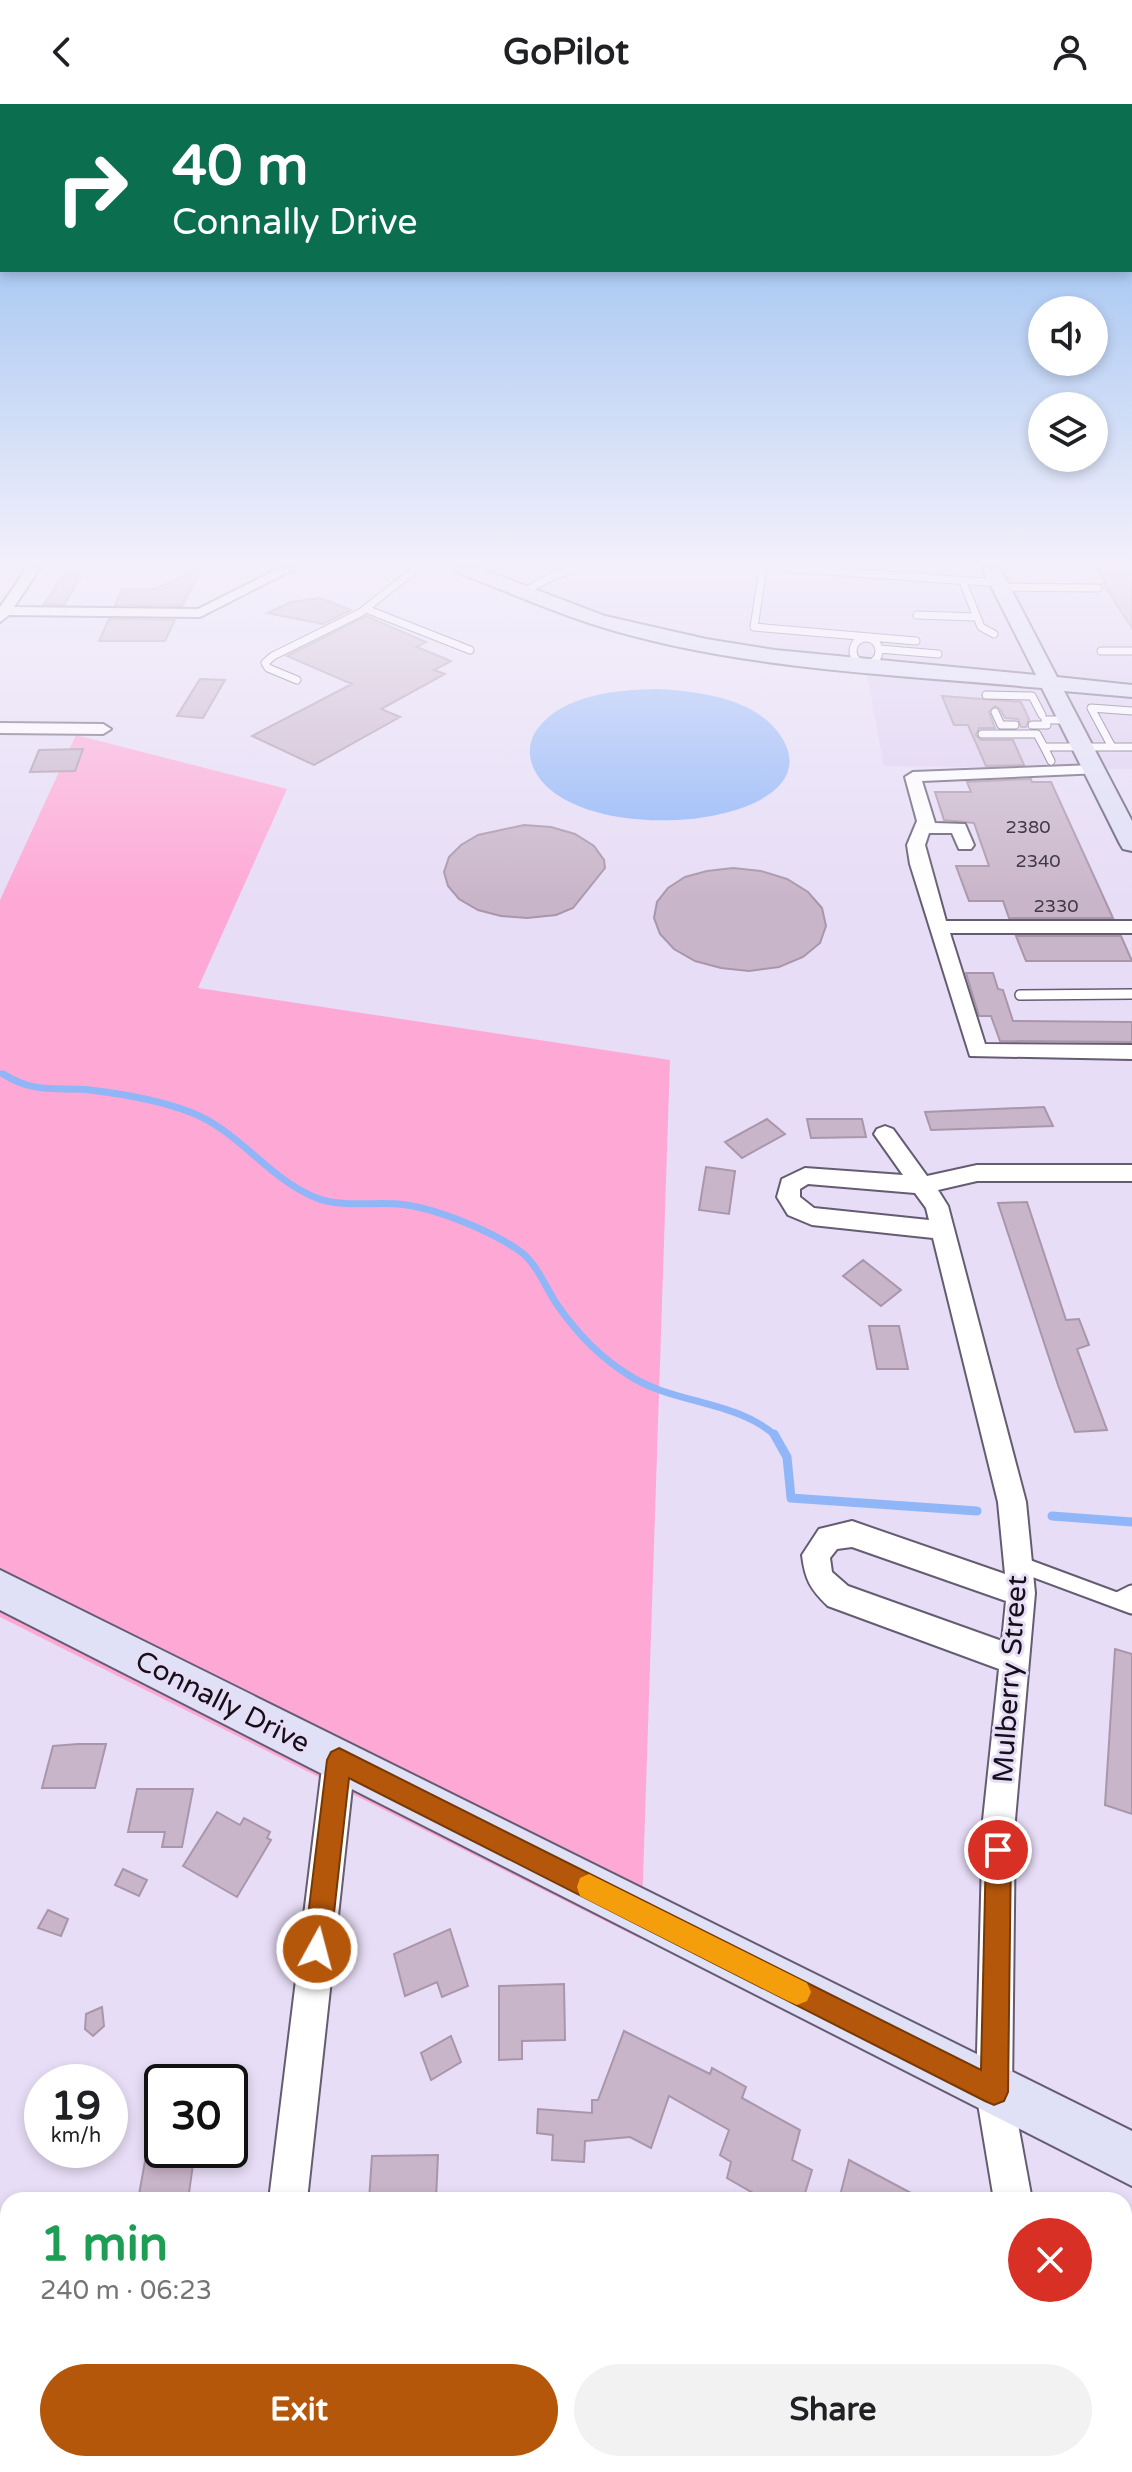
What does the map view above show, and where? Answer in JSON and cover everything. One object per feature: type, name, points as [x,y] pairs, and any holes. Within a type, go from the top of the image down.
[{"type":"street","points":[[1002,679],[1132,691]]},
{"type":"street","points":[[1047,679],[1132,844]]},
{"type":"street","points":[[0,728],[103,729]]},
{"type":"street","points":[[965,845],[959,828],[928,828],[913,777],[1094,770]]},
{"type":"street","points":[[926,820],[916,845],[917,855],[977,1051],[1132,1052]]},
{"type":"street","points":[[940,927],[1132,927]]},
{"type":"street","name":"Mulberry Street","points":[[885,1134],[937,1206],[1012,1502],[1019,1578],[1015,1660],[999,1820],[994,2092],[1012,2192]]},
{"type":"street","points":[[942,1230],[812,1216],[790,1203],[787,1194],[790,1185],[805,1176],[923,1185],[977,1173],[1132,1173]]},
{"type":"street","points":[[1015,1660],[838,1596],[819,1578],[816,1555],[829,1538],[852,1534],[1019,1578]]},
{"type":"street","name":"Connally Drive","points":[[0,1589],[1132,2159]]},
{"type":"street","points":[[289,2192],[339,1760]]},
{"type":"lane","points":[[977,679],[1001,725],[1013,720]]},
{"type":"lane","points":[[1093,687],[1100,708]]},
{"type":"lane","points":[[986,695],[1032,696],[1042,715],[1047,725],[1028,717],[1042,715],[1068,720]]},
{"type":"lane","points":[[1112,747],[1091,708],[1132,711]]},
{"type":"lane","points":[[982,734],[1037,734],[1051,761]]},
{"type":"lane","points":[[1044,747],[1132,747]]},
{"type":"lane","points":[[1020,995],[1132,994]]},
{"type":"lane","points":[[1019,1578],[1127,1600]]},
{"type":"shaded area","points":[[868,679],[1132,679],[1132,769],[884,766]]},
{"type":"shaded area","points":[[76,735],[287,789],[198,988],[670,1060],[641,1939],[0,1617],[0,900]]},
{"type":"water","points":[[656,689],[726,699],[743,705],[771,724],[782,738],[789,768],[773,791],[740,808],[697,818],[649,820],[602,814],[562,798],[536,773],[530,756],[531,744],[538,728],[549,717],[592,696]]},
{"type":"building","points":[[200,679],[225,680],[203,718],[177,716]]},
{"type":"building","points":[[339,679],[437,679],[381,709],[400,717],[314,765],[252,736],[352,684]]},
{"type":"building","points":[[942,696],[1021,702],[1029,719],[1026,727],[1021,727],[1018,719],[1005,718],[995,706],[989,712],[995,728],[979,728],[976,735],[981,740],[1013,740],[1024,765],[986,766],[968,725],[954,725]]},
{"type":"building","points":[[83,749],[75,771],[30,772],[39,750]]},
{"type":"building","points":[[1031,779],[1032,782],[1051,782],[1113,918],[1009,918],[1003,901],[969,901],[956,866],[989,866],[974,823],[944,820],[935,792],[971,792],[967,782]]},
{"type":"building","points":[[524,825],[551,827],[575,834],[594,846],[604,860],[605,868],[573,908],[556,915],[527,918],[501,916],[478,910],[459,899],[448,886],[444,872],[449,857],[478,835]]},
{"type":"building","points":[[733,868],[761,871],[787,879],[808,892],[822,908],[826,926],[820,943],[803,957],[779,967],[749,971],[695,961],[674,949],[660,934],[654,918],[657,902],[668,888],[685,877]]},
{"type":"building","points":[[1016,936],[1121,936],[1132,961],[1026,961]]},
{"type":"building","points":[[966,973],[993,973],[998,989],[1003,990],[1013,1021],[1132,1022],[1132,1042],[1000,1041],[991,1016],[979,1016]]},
{"type":"building","points":[[1044,1107],[1053,1126],[931,1130],[925,1112]]},
{"type":"building","points":[[767,1119],[785,1134],[742,1158],[725,1142]]},
{"type":"building","points":[[807,1119],[862,1119],[866,1137],[811,1138]]},
{"type":"building","points":[[706,1167],[735,1171],[729,1214],[699,1210]]},
{"type":"building","points":[[1027,1202],[1066,1320],[1079,1319],[1089,1345],[1077,1349],[1107,1430],[1075,1432],[1058,1385],[998,1203]]},
{"type":"building","points":[[863,1260],[901,1290],[881,1306],[843,1276]]},
{"type":"building","points":[[869,1326],[899,1326],[908,1369],[877,1369]]},
{"type":"building","points":[[1115,1649],[1132,1654],[1132,1814],[1105,1805]]},
{"type":"building","points":[[106,1744],[95,1788],[42,1788],[53,1746]]},
{"type":"building","points":[[137,1789],[193,1789],[182,1847],[162,1847],[165,1832],[128,1832]]},
{"type":"building","points":[[217,1812],[240,1825],[244,1818],[270,1832],[267,1838],[271,1840],[237,1897],[183,1866]]},
{"type":"building","points":[[123,1869],[147,1880],[139,1896],[115,1885]]},
{"type":"building","points":[[48,1910],[68,1919],[61,1936],[38,1928]]},
{"type":"building","points":[[450,1929],[468,1986],[442,1997],[437,1982],[405,1996],[394,1954]]},
{"type":"building","points":[[564,1984],[565,2040],[522,2041],[522,2059],[499,2060],[499,1986]]},
{"type":"building","points":[[102,2007],[104,2026],[93,2036],[85,2029],[86,2014]]},
{"type":"building","points":[[624,2031],[710,2074],[712,2068],[746,2087],[742,2098],[800,2130],[792,2160],[812,2170],[805,2192],[751,2192],[727,2178],[731,2162],[720,2155],[729,2130],[669,2096],[651,2148],[630,2137],[585,2141],[584,2162],[552,2160],[553,2135],[537,2133],[538,2109],[592,2113],[592,2100],[598,2100]]},
{"type":"building","points":[[451,2036],[461,2062],[431,2080],[421,2053]]},
{"type":"building","points":[[438,2155],[436,2192],[370,2192],[372,2156]]},
{"type":"building","points":[[849,2160],[909,2192],[841,2192]]},
{"type":"building","points":[[144,2167],[192,2168],[189,2192],[139,2192]]},
{"type":"waterway","points":[[0,1073],[6,1076]]},
{"type":"waterway","points":[[3,1074],[35,1087],[115,1093],[178,1108],[223,1130],[282,1178],[314,1197],[345,1204],[412,1206],[479,1228],[527,1257],[573,1326],[617,1367],[644,1384],[742,1415],[774,1435]]},
{"type":"waterway","points":[[774,1435],[787,1457],[791,1498],[977,1511]]},
{"type":"waterway","points":[[1052,1516],[1132,1522]]},
{"type":"slow traffic","points":[[589,1887],[797,1992]]},
{"type":"route","points":[[317,1949],[339,1760],[994,2092],[998,1850]]}]
